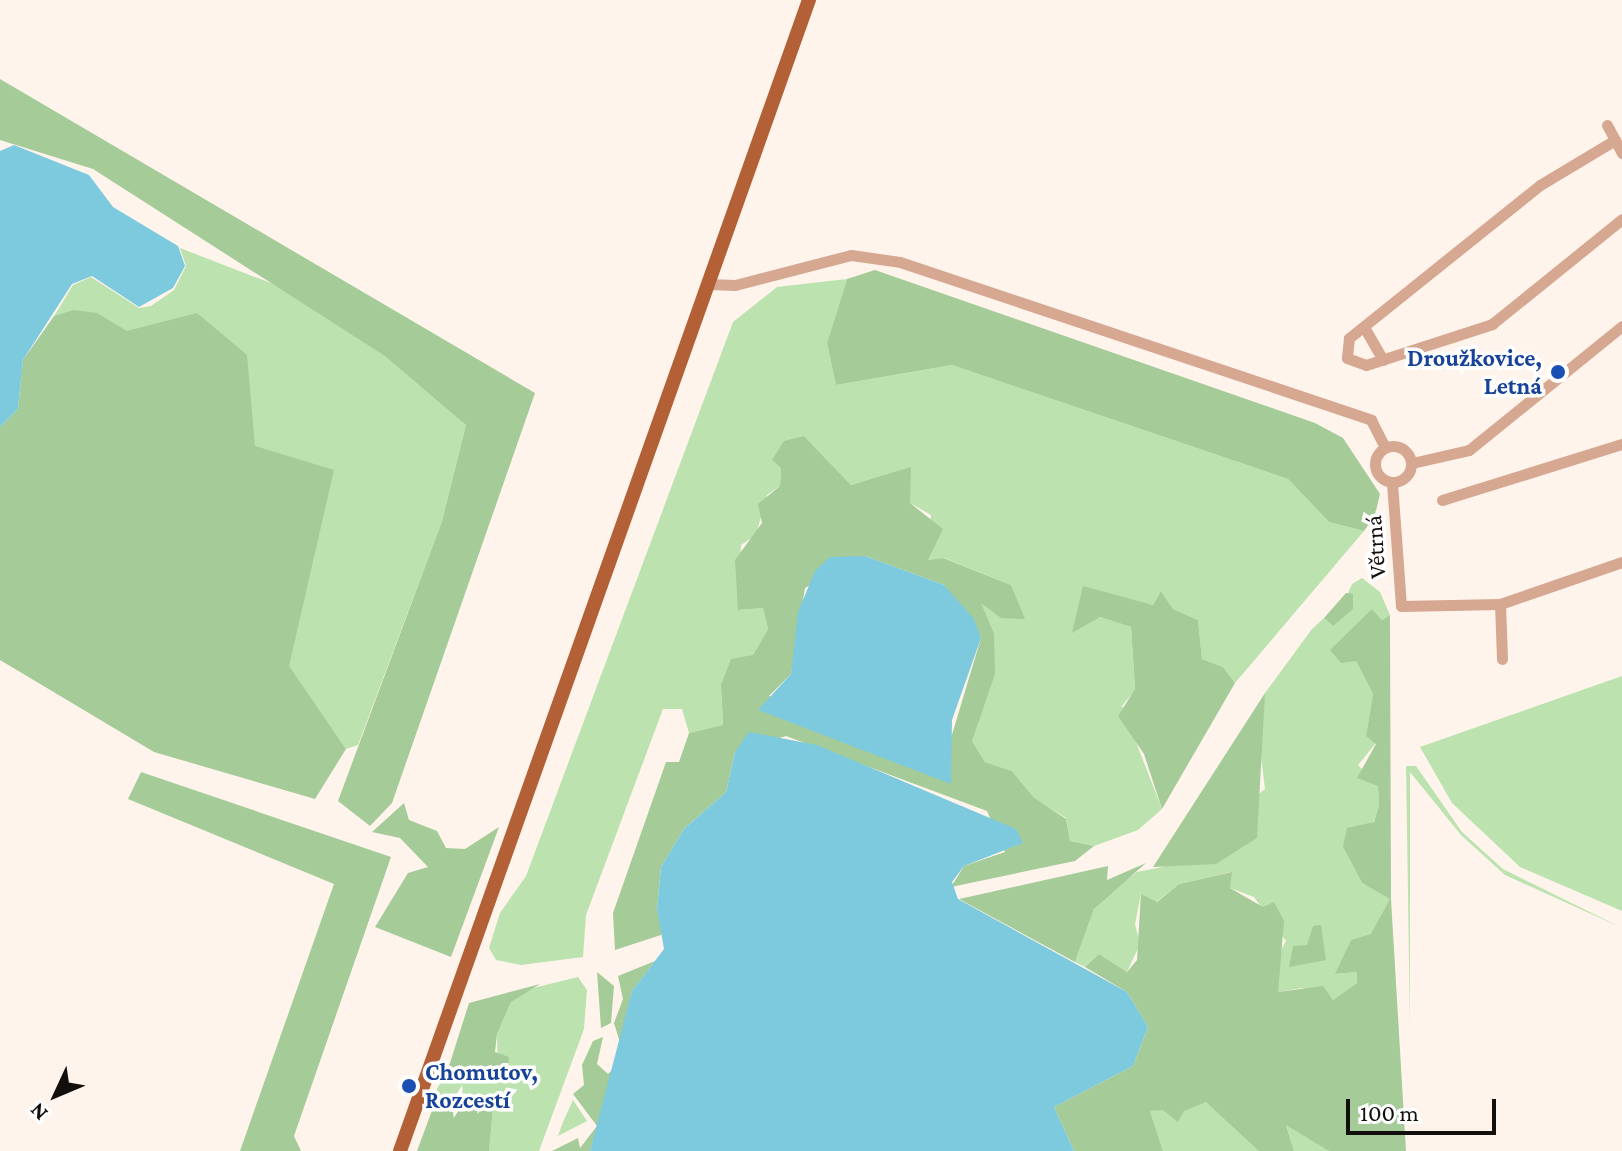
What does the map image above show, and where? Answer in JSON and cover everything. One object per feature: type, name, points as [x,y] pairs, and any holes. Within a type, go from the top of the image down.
[{"type":"main road","points":[[400,1151],[809,0]]},
{"type":"street","points":[[1607,125],[1622,153]]},
{"type":"street","points":[[1615,140],[1540,185],[1364,327],[1347,342],[1347,358],[1360,365],[1383,360],[1492,324],[1622,219]]},
{"type":"street","points":[[708,284],[735,285],[851,255],[900,262],[1371,420],[1385,448]]},
{"type":"street","points":[[1412,463],[1469,450],[1622,326]]},
{"type":"street","points":[[1364,327],[1383,360]]},
{"type":"street","points":[[1442,500],[1622,444]]},
{"type":"street","points":[[1385,448],[1405,450],[1412,463],[1407,477],[1392,483],[1375,469],[1385,448]]},
{"type":"street","name":"Větrná","points":[[1392,483],[1401,606],[1500,604],[1622,562]]},
{"type":"street","points":[[1500,604],[1502,659]]},
{"type":"green space","points":[[0,79],[535,393],[392,803],[370,826],[338,801],[442,521],[466,425],[385,356],[93,169],[0,140]]},
{"type":"green space","points":[[180,248],[299,294],[370,339],[466,425],[442,521],[358,745],[346,749],[288,666],[300,616],[19,374],[73,285],[91,277],[139,308],[151,306],[174,290],[186,266]]},
{"type":"green space","points":[[875,270],[1315,423],[1343,438],[1380,494],[1375,515],[1364,531],[1329,522],[1288,479],[952,365],[836,385],[827,343],[847,279]]},
{"type":"green space","points":[[847,279],[827,343],[836,385],[952,365],[1288,479],[1329,522],[1364,531],[1235,683],[1223,667],[1202,659],[1198,620],[1173,609],[1161,591],[1153,605],[1129,599],[1100,617],[1131,627],[1135,690],[1122,706],[1162,809],[1138,830],[1094,846],[1070,841],[1066,818],[1032,797],[1012,771],[985,762],[972,741],[987,693],[981,601],[1024,619],[1011,585],[944,558],[928,560],[931,515],[910,503],[910,468],[851,485],[804,436],[781,468],[780,486],[767,495],[756,535],[741,545],[738,610],[763,608],[768,629],[753,655],[721,685],[723,725],[689,733],[682,709],[663,709],[586,915],[583,957],[521,965],[496,960],[489,948],[500,913],[526,876],[733,322],[777,287]]},
{"type":"green space","points":[[74,310],[97,313],[127,331],[197,313],[247,355],[255,446],[334,470],[289,666],[346,749],[315,799],[154,752],[0,660],[0,427],[18,409],[23,360],[54,316]]},
{"type":"green space","points":[[804,436],[851,485],[911,467],[910,503],[943,529],[928,560],[943,558],[1011,585],[1025,619],[1001,618],[981,603],[994,634],[995,674],[972,741],[985,762],[1012,771],[1033,797],[1066,819],[1070,841],[1094,846],[1075,861],[951,887],[964,866],[1005,852],[987,811],[786,736],[735,752],[726,792],[684,829],[661,867],[657,909],[664,934],[615,950],[613,913],[666,762],[679,762],[689,733],[723,725],[721,685],[731,659],[753,655],[768,629],[763,608],[738,610],[735,560],[762,523],[758,504],[780,486],[781,468],[772,460],[784,441]],"holes":[[[865,556],[944,585],[981,638],[951,738],[769,696],[791,674],[805,588]]]},
{"type":"green space","points":[[1362,578],[1380,592],[1390,615],[1382,620],[1372,609],[1356,631],[1356,661],[1373,694],[1366,736],[1376,743],[1358,765],[1378,785],[1379,805],[1374,821],[1343,847],[1362,883],[1391,899],[1371,935],[1351,940],[1336,974],[1357,972],[1357,983],[1333,1000],[1302,988],[1278,992],[1276,959],[1286,941],[1254,897],[1230,888],[1231,872],[1179,884],[1156,902],[1141,894],[1135,924],[1140,944],[1127,972],[1099,954],[1085,967],[1075,962],[1094,909],[1113,890],[1137,872],[1167,866],[1265,789],[1258,732],[1265,693],[1312,629],[1324,618],[1333,626],[1352,584]]},
{"type":"green space","points":[[1083,586],[1153,605],[1161,591],[1173,609],[1198,620],[1202,659],[1223,667],[1235,683],[1162,809],[1144,754],[1118,716],[1135,689],[1131,627],[1100,617],[1072,633]]},
{"type":"green space","points":[[1346,593],[1353,594],[1353,609],[1333,626],[1324,618]]},
{"type":"green space","points":[[1372,609],[1382,620],[1390,615],[1391,899],[1406,1151],[1329,1151],[1286,1125],[1294,1151],[1259,1151],[1206,1102],[1184,1111],[1178,1122],[1163,1110],[1150,1111],[1163,1151],[1074,1151],[1054,1107],[1133,1066],[1148,1027],[1127,992],[1085,967],[1099,954],[1127,972],[1137,960],[1141,894],[1157,902],[1179,884],[1232,872],[1230,888],[1263,907],[1274,902],[1284,921],[1278,992],[1323,986],[1333,1000],[1357,983],[1357,972],[1335,974],[1351,940],[1371,934],[1390,899],[1362,883],[1343,847],[1347,828],[1374,822],[1379,805],[1378,786],[1357,778],[1376,744],[1366,736],[1373,694],[1356,661],[1341,663],[1330,650]]},
{"type":"green space","points":[[1622,676],[1622,911],[1520,867],[1452,803],[1420,747]]},
{"type":"green space","points":[[1265,693],[1257,838],[1216,864],[1153,867]]},
{"type":"green space","points":[[1406,766],[1416,766],[1462,832],[1503,869],[1622,928],[1505,875],[1461,835],[1410,772],[1410,1026]]},
{"type":"green space","points":[[141,772],[391,857],[294,1136],[301,1151],[240,1151],[334,884],[128,799]]},
{"type":"green space","points":[[404,803],[409,820],[437,831],[446,848],[465,849],[499,827],[451,957],[375,927],[408,873],[428,867],[400,838],[372,832]]},
{"type":"green space","points":[[1146,863],[1094,909],[1075,962],[959,899],[1108,866],[1107,880]]},
{"type":"green space","points":[[1321,925],[1326,960],[1289,967],[1293,946],[1307,945],[1313,926]]},
{"type":"green space","points":[[655,961],[632,991],[621,1046],[614,1023],[623,999],[618,976]]},
{"type":"green space","points":[[597,972],[614,986],[611,1023],[601,1028]]},
{"type":"green space","points":[[578,977],[587,990],[584,1029],[539,1151],[489,1151],[494,1099],[434,1105],[437,1089],[449,1066],[498,1081],[497,1034],[511,1002],[521,991]]},
{"type":"green space","points":[[540,984],[511,1002],[497,1034],[495,1052],[509,1057],[507,1075],[498,1081],[449,1066],[469,1003]]},
{"type":"green space","points":[[603,1037],[597,1064],[608,1074],[615,1067],[590,1151],[552,1151],[578,1138],[580,1148],[597,1126],[573,1094],[584,1085],[582,1065],[593,1041]]},
{"type":"green space","points":[[485,1094],[494,1098],[489,1151],[417,1151],[434,1105]]},
{"type":"green space","points":[[573,1100],[587,1121],[558,1136],[563,1122]]},
{"type":"green space","points":[[1206,1102],[1246,1133],[1259,1151],[1163,1151],[1150,1111]]},
{"type":"green space","points":[[1286,1125],[1306,1131],[1329,1151],[1294,1151]]},
{"type":"water","points":[[14,145],[89,175],[113,207],[178,246],[185,266],[173,288],[139,307],[92,276],[72,284],[23,360],[18,409],[0,427],[0,151]]},
{"type":"water","points":[[865,556],[944,585],[974,619],[981,638],[952,720],[951,784],[758,710],[791,674],[798,612],[815,571],[830,557]]},
{"type":"water","points":[[749,732],[817,745],[1016,829],[1023,843],[964,866],[952,882],[958,899],[1127,992],[1148,1027],[1133,1066],[1054,1107],[1074,1151],[590,1151],[632,991],[664,949],[657,909],[661,867],[684,829],[726,792],[735,752]]},
{"type":"place","name":"Droužkovice, Letná","points":[[1558,372]]},
{"type":"place","name":"Chomutov, Rozcestí","points":[[409,1086]]}]
